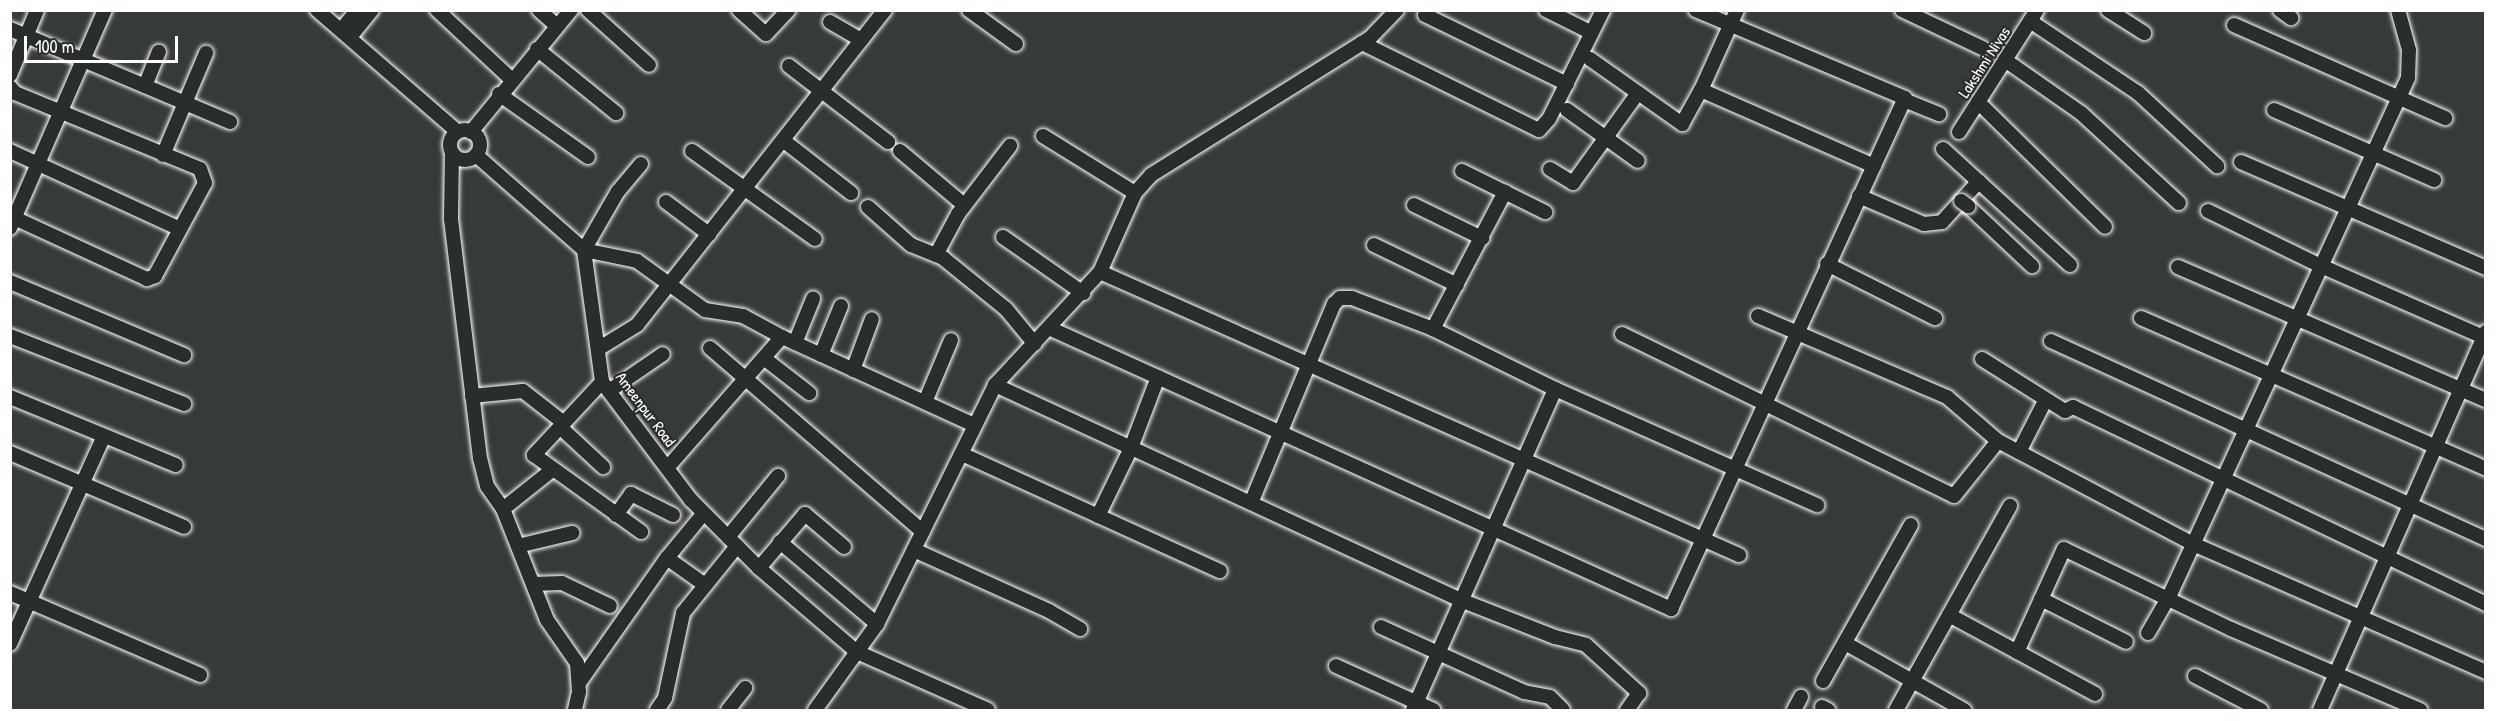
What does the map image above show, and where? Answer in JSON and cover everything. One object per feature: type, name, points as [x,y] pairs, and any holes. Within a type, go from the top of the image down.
[{"type":"street","points":[[10,75],[37,10]]},
{"type":"street","points":[[10,87],[15,93],[62,112],[163,155],[200,169],[204,174],[205,183],[178,228],[154,276],[147,279],[12,220],[39,164],[62,112],[86,60],[105,10]]},
{"type":"street","points":[[317,10],[429,109],[458,140],[463,160],[476,155]]},
{"type":"street","points":[[346,34],[358,10]]},
{"type":"street","points":[[346,34],[372,10]]},
{"type":"street","points":[[437,10],[511,79]]},
{"type":"street","points":[[539,10],[557,26]]},
{"type":"street","points":[[571,10],[458,140],[451,219],[472,396],[487,486],[502,509],[547,620],[577,663],[579,683],[575,711]]},
{"type":"street","points":[[588,10],[649,65]]},
{"type":"street","points":[[744,12],[766,34],[788,10]]},
{"type":"street","points":[[598,349],[637,325],[885,10]]},
{"type":"street","points":[[969,10],[1016,44]]},
{"type":"street","points":[[815,711],[877,624],[922,532],[964,455],[974,425],[995,385],[1100,272],[1135,193],[1151,175],[1362,43],[1397,10]]},
{"type":"street","points":[[1546,10],[1592,33]]},
{"type":"street","points":[[1362,43],[1539,130],[1549,119],[1603,10]]},
{"type":"street","points":[[1696,10],[1939,114]]},
{"type":"street","points":[[1590,59],[1682,124],[1701,90],[1737,10]]},
{"type":"street","points":[[1902,10],[1982,48]]},
{"type":"street","points":[[2108,10],[2144,33]]},
{"type":"street","points":[[2148,633],[2168,599],[2224,480],[2408,78],[2409,50],[2398,10]]},
{"type":"street","points":[[1425,15],[1567,84]]},
{"type":"street","points":[[2033,16],[2138,93],[2217,166]]},
{"type":"street","name":"Lakshmi Nivas","points":[[1959,132],[2033,16]]},
{"type":"street","points":[[830,22],[861,40]]},
{"type":"street","points":[[2234,25],[2445,118]]},
{"type":"street","points":[[10,29],[230,123]]},
{"type":"street","points":[[537,49],[616,113]]},
{"type":"street","points":[[145,86],[159,52]]},
{"type":"street","points":[[163,155],[206,53]]},
{"type":"street","points":[[2005,60],[2081,113],[2179,202]]},
{"type":"street","points":[[789,66],[888,142]]},
{"type":"street","points":[[1701,90],[1874,166]]},
{"type":"street","points":[[1550,169],[1573,183],[1638,93]]},
{"type":"street","points":[[499,94],[588,157]]},
{"type":"street","points":[[1049,328],[1671,609],[1795,333],[1904,100]]},
{"type":"street","points":[[1978,102],[2105,227]]},
{"type":"street","points":[[1568,110],[1638,161]]},
{"type":"street","points":[[2274,110],[2434,180]]},
{"type":"street","points":[[1043,136],[1135,193]]},
{"type":"street","points":[[458,140],[479,140],[476,155]]},
{"type":"street","points":[[784,141],[851,193]]},
{"type":"street","points":[[936,255],[964,205],[1010,147]]},
{"type":"street","points":[[1943,149],[2070,265]]},
{"type":"street","points":[[10,151],[178,228]]},
{"type":"street","points":[[692,151],[815,239]]},
{"type":"street","points":[[900,152],[964,205]]},
{"type":"street","points":[[476,155],[584,250],[625,256],[705,310],[743,316],[788,340],[974,425]]},
{"type":"street","points":[[2241,162],[2486,268]]},
{"type":"street","points":[[584,250],[623,183],[641,164]]},
{"type":"street","points":[[1462,171],[1545,212]]},
{"type":"street","points":[[1859,196],[1924,224],[1942,222],[1978,182]]},
{"type":"street","points":[[1433,329],[1505,192]]},
{"type":"street","points":[[666,202],[709,234]]},
{"type":"street","points":[[1964,204],[2032,266]]},
{"type":"street","points":[[1414,205],[1482,238]]},
{"type":"street","points":[[868,207],[911,245],[936,255],[1006,309],[1035,344]]},
{"type":"street","points":[[2208,211],[2321,266],[2485,336],[2320,711]]},
{"type":"street","points":[[1003,237],[1083,292]]},
{"type":"street","points":[[1374,245],[1457,285]]},
{"type":"street","name":"Ameenpur Road","points":[[584,250],[598,349],[606,386],[704,513],[759,568],[857,652],[988,711]]},
{"type":"street","points":[[1827,264],[1935,318]]},
{"type":"street","points":[[2178,267],[2486,400]]},
{"type":"street","points":[[1100,272],[1739,555]]},
{"type":"street","points":[[10,282],[184,355]]},
{"type":"street","points":[[1251,503],[1309,364],[1317,338],[1340,298],[1352,298],[1433,329],[1555,389],[1671,438],[1733,470],[1817,505]]},
{"type":"street","points":[[668,466],[765,359],[788,340],[813,299]]},
{"type":"street","points":[[822,355],[841,306]]},
{"type":"street","points":[[1758,316],[1947,397],[1998,441],[2193,544],[2486,672]]},
{"type":"street","points":[[2141,318],[2436,446],[2486,470]]},
{"type":"street","points":[[853,370],[872,319]]},
{"type":"street","points":[[1622,334],[1764,401],[1954,496],[1998,441]]},
{"type":"street","points":[[10,336],[184,404]]},
{"type":"street","points":[[925,402],[951,340]]},
{"type":"street","points":[[2051,341],[2409,507],[2486,539]]},
{"type":"street","points":[[710,348],[922,532]]},
{"type":"street","points":[[641,532],[534,455],[562,425],[606,386],[663,354]]},
{"type":"street","points":[[765,359],[809,393]]},
{"type":"street","points":[[1982,359],[2065,411],[2073,408],[2486,604]]},
{"type":"street","points":[[1098,516],[1131,448],[1158,377]]},
{"type":"street","points":[[995,385],[1463,601],[1555,637],[1586,645],[1639,693],[1627,711]]},
{"type":"street","points":[[1415,707],[1555,389]]},
{"type":"street","points":[[472,396],[523,391],[562,425],[603,467]]},
{"type":"street","points":[[10,397],[176,465]]},
{"type":"street","points":[[2019,452],[2046,399]]},
{"type":"street","points":[[10,644],[104,436]]},
{"type":"street","points":[[10,453],[184,527]]},
{"type":"street","points":[[964,455],[1220,571]]},
{"type":"street","points":[[502,509],[552,470]]},
{"type":"street","points":[[657,711],[665,698],[683,614],[778,476]]},
{"type":"street","points":[[616,515],[631,494],[673,515]]},
{"type":"street","points":[[1896,711],[2010,506]]},
{"type":"street","points":[[579,683],[667,558],[704,513]]},
{"type":"street","points":[[759,568],[806,514],[844,547]]},
{"type":"street","points":[[1824,681],[1911,525]]},
{"type":"street","points":[[518,546],[572,533]]},
{"type":"street","points":[[780,542],[877,624]]},
{"type":"street","points":[[2017,651],[2064,549],[2168,599],[2420,711]]},
{"type":"street","points":[[914,550],[1049,611],[1080,629]]},
{"type":"street","points":[[667,558],[705,585]]},
{"type":"street","points":[[533,584],[562,583],[610,606]]},
{"type":"street","points":[[10,593],[200,675]]},
{"type":"street","points":[[2041,599],[2126,642]]},
{"type":"street","points":[[1949,615],[2095,694]]},
{"type":"street","points":[[1381,627],[1524,692],[1550,697],[1563,711]]},
{"type":"street","points":[[1845,643],[1964,711]]},
{"type":"street","points":[[1336,666],[1415,707],[1433,711]]},
{"type":"street","points":[[2195,676],[2261,711]]},
{"type":"street","points":[[729,711],[746,688]]},
{"type":"street","points":[[1794,711],[1801,697]]}]
